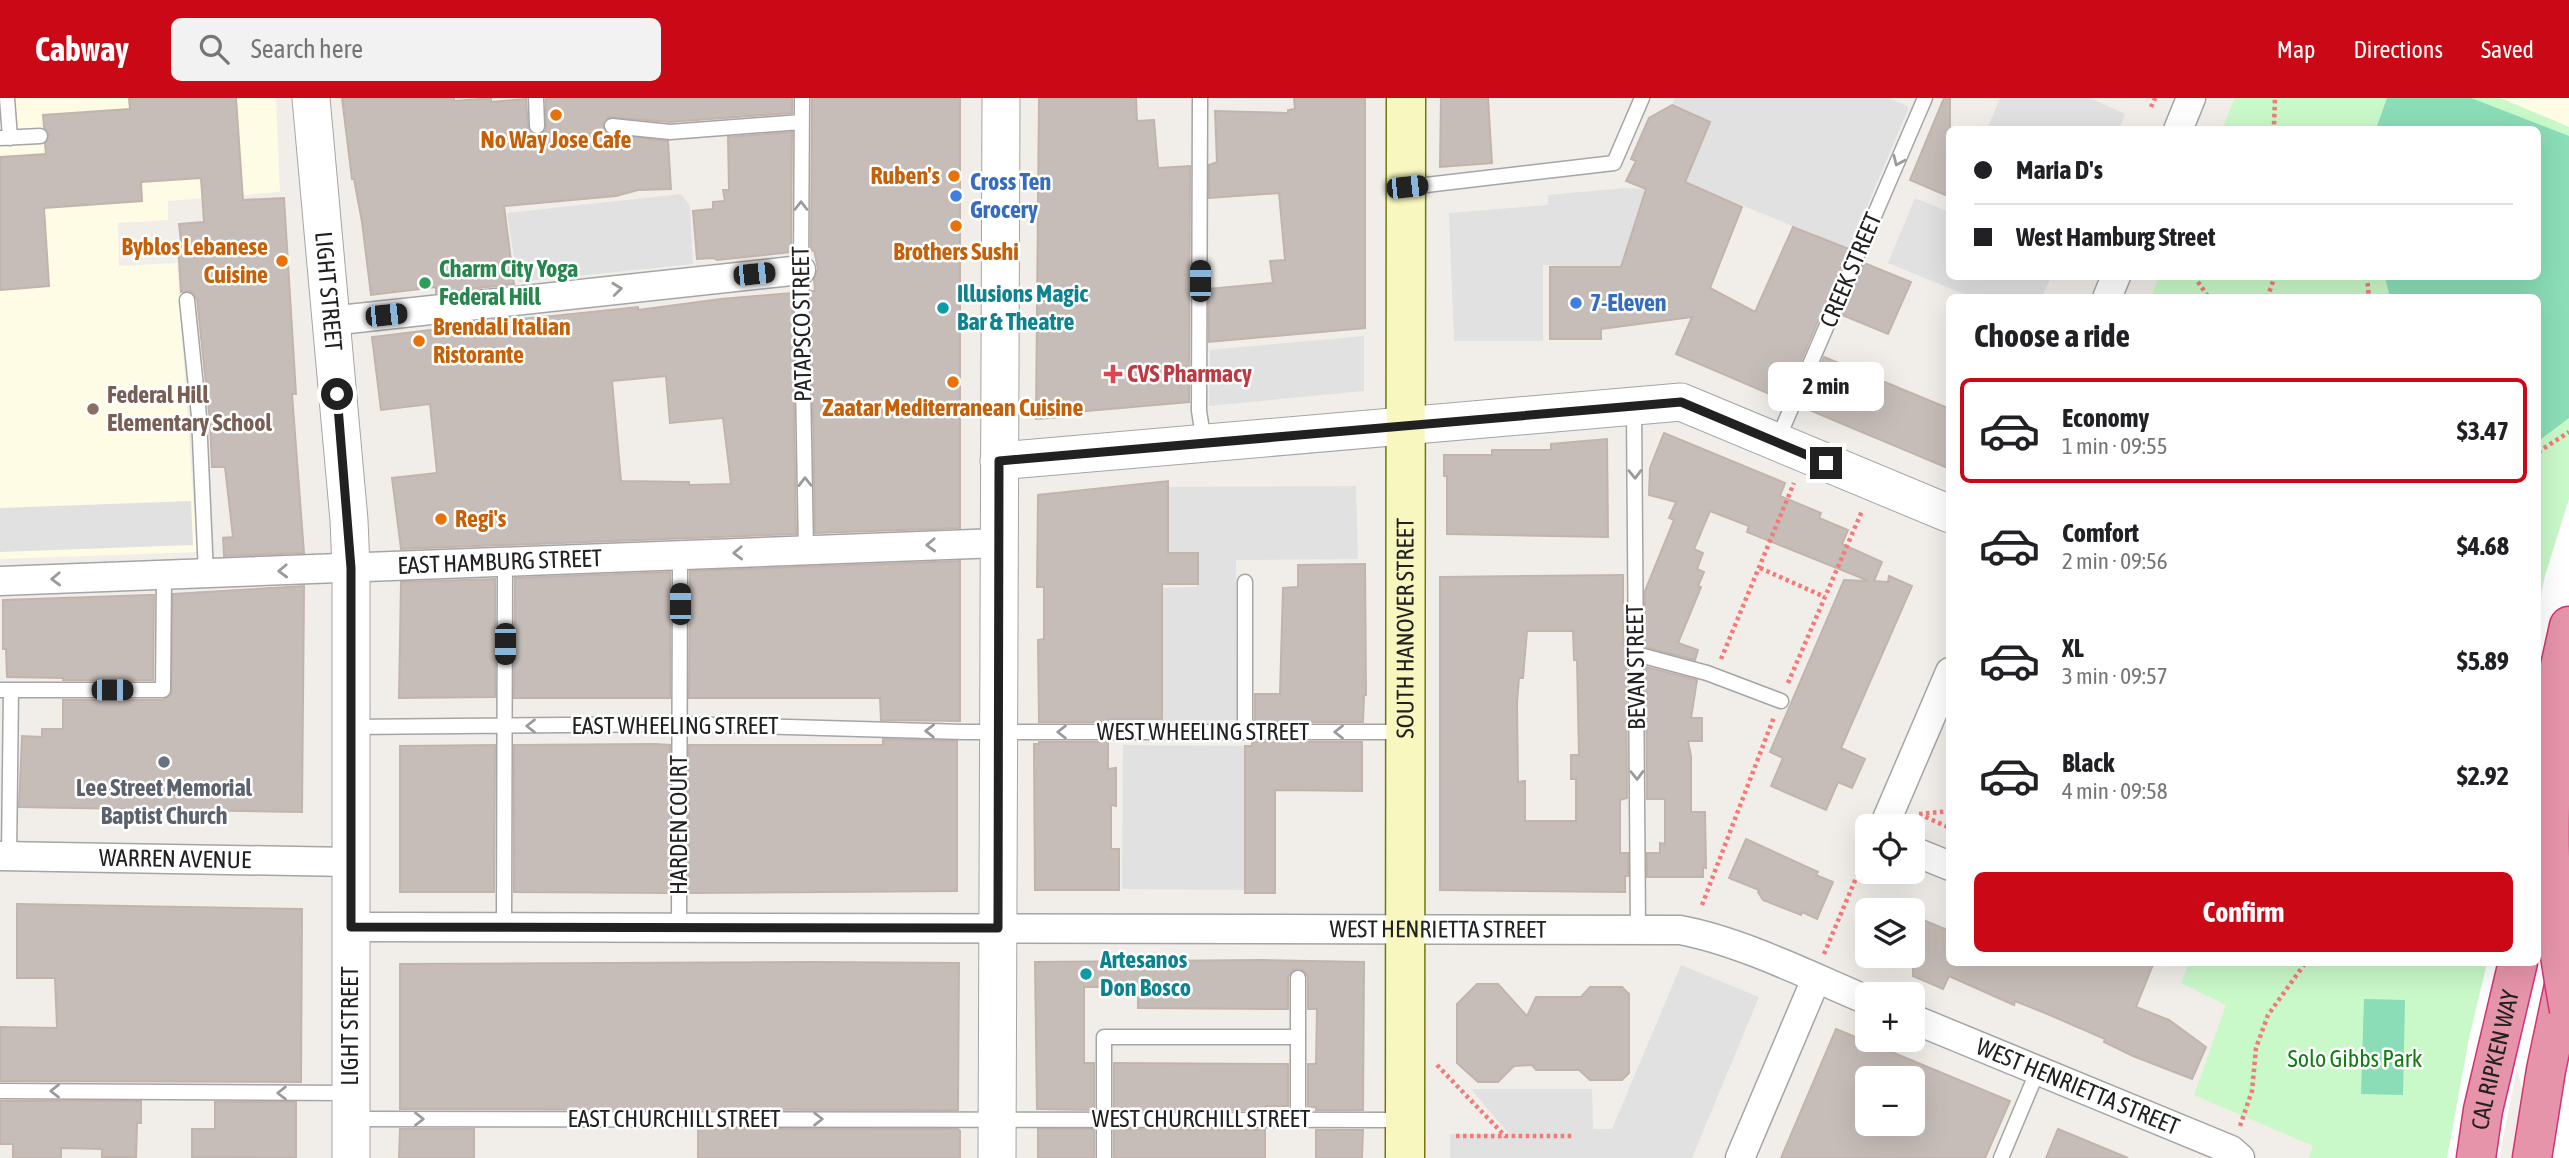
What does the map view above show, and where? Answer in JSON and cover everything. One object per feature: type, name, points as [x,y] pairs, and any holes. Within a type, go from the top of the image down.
[{"type":"highway","points":[[2541,750],[2569,626]]},
{"type":"highway","points":[[2560,670],[2551,761],[2550,859],[2559,954],[2569,1010]]},
{"type":"highway","points":[[2541,876],[2569,776]]},
{"type":"highway","name":"CAL RIPKEN WAY","points":[[2532,1158],[2546,1070],[2569,961]]},
{"type":"highway","name":"CAL RIPKEN WAY","points":[[2476,1158],[2483,1110],[2519,966]]},
{"type":"highway","points":[[2521,966],[2541,1116],[2552,1158]]},
{"type":"main road","name":"SOUTH HANOVER STREET","points":[[1405,1158],[1406,98]]},
{"type":"street","name":"LIGHT STREET","points":[[311,98],[351,568],[351,1158]]},
{"type":"street","points":[[997,1158],[1000,98]]},
{"type":"street","points":[[2180,126],[2191,98]]},
{"type":"street","points":[[330,321],[801,270]]},
{"type":"street","points":[[999,461],[1681,402],[1946,512]]},
{"type":"street","name":"EAST HAMBURG STREET","points":[[0,581],[999,543]]},
{"type":"street","points":[[1889,814],[1946,685]]},
{"type":"street","points":[[2541,764],[2569,776]]},
{"type":"street","name":"WARREN AVENUE","points":[[5,856],[350,862]]},
{"type":"street","points":[[1925,856],[1946,864]]},
{"type":"street","name":"WEST HENRIETTA STREET","points":[[351,927],[1680,930],[1701,933],[1855,995]]},
{"type":"street","points":[[1740,1158],[1816,979]]},
{"type":"street","name":"WEST HENRIETTA STREET","points":[[1925,1023],[2236,1154]]},
{"type":"lane","points":[[7,98],[5,138],[40,136]]},
{"type":"lane","points":[[536,98],[537,126]]},
{"type":"lane","name":"PATAPSCO STREET","points":[[802,98],[801,270],[806,551]]},
{"type":"lane","points":[[1200,98],[1199,411],[1204,443]]},
{"type":"lane","points":[[1407,187],[1614,163],[1642,98]]},
{"type":"lane","name":"CREEK STREET","points":[[1777,442],[1925,98]]},
{"type":"lane","points":[[612,126],[670,132],[802,122]]},
{"type":"lane","points":[[187,300],[199,416],[206,574]]},
{"type":"lane","name":"BEVAN STREET","points":[[1634,406],[1639,929]]},
{"type":"lane","name":"HARDEN COURT","points":[[679,927],[680,555]]},
{"type":"lane","points":[[504,927],[505,562]]},
{"type":"lane","points":[[5,856],[5,690],[163,690],[164,575]]},
{"type":"lane","points":[[1245,582],[1245,732]]},
{"type":"lane","points":[[1636,654],[1714,676],[1781,701]]},
{"type":"lane","name":"EAST WHEELING STREET","points":[[351,727],[680,724],[998,732]]},
{"type":"lane","name":"WEST WHEELING STREET","points":[[998,732],[1407,732]]},
{"type":"lane","points":[[2541,813],[2569,825]]},
{"type":"lane","points":[[1298,978],[1298,1119]]},
{"type":"lane","points":[[1104,1158],[1104,1037],[1298,1037]]},
{"type":"lane","points":[[2001,1158],[2038,1070]]},
{"type":"lane","name":"EAST CHURCHILL STREET","points":[[0,1091],[351,1106],[997,1119]]},
{"type":"lane","name":"WEST CHURCHILL STREET","points":[[997,1119],[1405,1120]]},
{"type":"path","points":[[2151,107],[2155,98]]},
{"type":"path","points":[[2272,126],[2276,98]]},
{"type":"path","points":[[2541,450],[2569,432]]},
{"type":"path","points":[[1714,676],[1795,481]]},
{"type":"path","points":[[1760,568],[1825,597]]},
{"type":"path","points":[[1946,811],[1919,814],[1946,826]]},
{"type":"path","points":[[1816,979],[1825,949],[1855,880]]},
{"type":"path","points":[[2236,1154],[2252,1091],[2256,1048],[2268,1014],[2303,966]]},
{"type":"path","points":[[1434,1061],[1505,1136]]},
{"type":"path","points":[[1457,1136],[1573,1136]]},
{"type":"shaded area","name":"Federal Hill Elementary School","points":[[0,98],[276,98],[280,192],[168,201],[168,220],[118,223],[119,266],[177,263],[197,552],[0,559]]},
{"type":"shaded area","points":[[1675,98],[1889,98],[1909,107],[1849,249],[1685,182],[1710,123],[1672,105]]},
{"type":"shaded area","points":[[2000,98],[2090,98],[2125,114],[2120,126],[1988,126]]},
{"type":"shaded area","points":[[2500,98],[2569,98],[2569,127]]},
{"type":"shaded area","points":[[1625,188],[1646,189],[1620,269],[1543,265],[1543,341],[1454,341],[1449,213],[1548,205],[1548,195]]},
{"type":"shaded area","points":[[681,194],[690,206],[693,264],[518,282],[507,213]]},
{"type":"shaded area","points":[[1915,198],[1946,211],[1946,280],[2050,280],[2043,294],[1964,294],[1888,263]]},
{"type":"shaded area","points":[[1364,336],[1364,391],[1209,406],[1210,350]]},
{"type":"shaded area","points":[[1356,486],[1358,559],[1236,560],[1237,720],[1161,721],[1161,588],[1197,587],[1196,553],[1168,554],[1169,487]]},
{"type":"shaded area","points":[[191,501],[193,545],[0,552],[0,508]]},
{"type":"shaded area","points":[[1123,745],[1245,746],[1245,890],[1122,889]]},
{"type":"shaded area","points":[[1681,965],[1759,997],[1692,1158],[1450,1158],[1450,1134],[1509,1134],[1471,1089],[1592,1089],[1593,1129],[1612,1129]]},
{"type":"green space","points":[[2235,98],[2500,98],[2569,127],[2569,522],[2541,589],[2541,294],[2152,294],[2158,280],[2541,280],[2541,126],[2223,126]]},
{"type":"green space","points":[[2387,98],[2471,98],[2569,136],[2569,418],[2541,439],[2541,294],[2389,294],[2386,280],[2541,280],[2541,126],[2377,126]]},
{"type":"green space","name":"Solo Gibbs Park","points":[[2188,966],[2488,966],[2449,1158],[2309,1158],[2313,1146],[2194,1095],[2226,1005],[2181,983]]},
{"type":"green space","points":[[2364,999],[2405,1000],[2403,1095],[2361,1094]]},
{"type":"pier","points":[[2569,499],[2569,1158],[2539,1158],[2517,1068],[2499,1158],[2447,1158],[2469,1038],[2486,966],[2541,966],[2541,596]]},
{"type":"building","points":[[129,98],[236,98],[243,200],[284,198],[296,394],[292,394],[304,553],[224,556],[223,538],[233,537],[225,467],[212,467],[197,299],[190,291],[181,292],[178,243],[181,242],[179,224],[204,222],[201,178],[141,182],[142,201],[44,208],[49,286],[0,290],[0,157],[46,154],[45,144],[49,135],[44,127],[43,115],[130,109]]},
{"type":"building","points":[[342,98],[454,98],[454,101],[491,98],[491,102],[526,99],[529,132],[537,136],[546,130],[546,98],[792,98],[792,113],[670,122],[609,117],[603,124],[607,134],[668,141],[671,189],[638,190],[616,196],[504,206],[514,284],[436,293],[436,287],[371,295]]},
{"type":"building","points":[[812,98],[960,98],[960,528],[815,533],[811,291],[815,291],[814,279],[818,269],[814,250],[811,251]]},
{"type":"building","points":[[1039,98],[1136,98],[1137,121],[1154,120],[1158,168],[1190,166],[1189,402],[1064,413],[1064,417],[1036,419]]},
{"type":"building","points":[[1294,98],[1365,98],[1365,328],[1209,342],[1209,289],[1273,283],[1270,261],[1285,260],[1279,193],[1209,198],[1209,165],[1217,162],[1215,111],[1288,113],[1288,110],[1295,109]]},
{"type":"building","points":[[1441,98],[1488,98],[1492,163],[1440,167]]},
{"type":"building","points":[[1944,98],[1950,98],[1950,126],[1946,126],[1946,195],[1910,180]]},
{"type":"building","points":[[1672,105],[1710,122],[1685,182],[1742,207],[1710,288],[1755,312],[1793,227],[1849,249],[1784,400],[1676,354],[1692,317],[1601,329],[1601,339],[1550,339],[1550,267],[1621,267],[1646,189],[1626,181],[1636,161],[1631,159],[1649,118]]},
{"type":"building","points":[[792,132],[791,252],[717,260],[697,259],[693,211],[713,209],[713,202],[725,201],[723,190],[729,190],[728,137]]},
{"type":"building","points":[[1864,263],[1911,282],[1888,334],[1842,315]]},
{"type":"building","points":[[792,293],[796,534],[401,549],[392,478],[437,473],[430,404],[381,410],[372,337],[519,317],[638,307],[638,310]],"holes":[[[666,376],[670,423],[723,418],[731,484],[689,485],[689,482],[621,481],[612,381]]]},
{"type":"building","points":[[1824,357],[1946,407],[1946,467],[1802,407]]},
{"type":"building","points":[[1664,433],[1785,483],[1780,496],[1821,513],[1819,518],[1848,530],[1842,544],[1882,562],[1874,581],[1888,582],[1889,576],[1912,586],[1841,748],[1865,759],[1852,788],[1838,782],[1826,810],[1771,786],[1783,758],[1770,752],[1844,580],[1869,581],[1747,532],[1749,526],[1710,511],[1694,549],[1703,553],[1697,569],[1704,572],[1698,586],[1701,587],[1678,643],[1698,650],[1695,660],[1645,647],[1645,591],[1674,520],[1669,518],[1676,502],[1649,495],[1650,468]]},
{"type":"building","points":[[1607,439],[1608,537],[1447,534],[1447,476],[1444,476],[1444,455],[1492,455],[1492,450],[1551,450],[1551,444]]},
{"type":"building","points":[[1168,481],[1168,553],[1198,553],[1198,584],[1162,584],[1162,719],[1039,722],[1038,640],[1044,639],[1044,587],[1037,587],[1038,495]]},
{"type":"building","points":[[960,561],[960,721],[881,720],[880,698],[689,698],[690,571]]},
{"type":"building","points":[[1365,564],[1366,695],[1363,722],[1255,722],[1255,694],[1280,694],[1283,588],[1298,587],[1298,565]]},
{"type":"building","points":[[670,572],[670,698],[514,698],[515,578]]},
{"type":"building","points":[[1623,575],[1627,798],[1620,800],[1620,853],[1628,853],[1625,892],[1440,890],[1440,577]],"holes":[[[1527,631],[1573,631],[1574,660],[1577,660],[1579,755],[1571,755],[1571,779],[1576,779],[1576,821],[1525,821],[1525,781],[1518,782],[1517,703],[1519,678],[1523,678]]]},
{"type":"building","points":[[495,579],[495,697],[399,698],[401,582]]},
{"type":"building","points":[[304,586],[302,812],[19,807],[22,736],[42,737],[42,729],[63,729],[63,700],[163,700],[171,695],[173,594]]},
{"type":"building","points":[[154,595],[153,680],[7,677],[6,649],[3,649],[3,600]]},
{"type":"building","points":[[1646,667],[1697,680],[1691,718],[1702,718],[1702,741],[1688,741],[1691,756],[1691,812],[1705,812],[1706,868],[1703,867],[1703,877],[1647,877],[1647,853],[1660,853],[1660,843],[1665,844],[1665,799],[1647,799]]},
{"type":"building","points":[[883,739],[957,741],[957,891],[689,893],[689,745],[883,745]]},
{"type":"building","points":[[1108,742],[1108,769],[1116,768],[1116,806],[1111,805],[1111,849],[1119,849],[1119,890],[1035,890],[1034,744]]},
{"type":"building","points":[[1252,742],[1362,742],[1362,791],[1275,790],[1275,893],[1245,893],[1245,746],[1252,746]]},
{"type":"building","points":[[495,745],[494,892],[400,892],[400,746]]},
{"type":"building","points":[[514,745],[670,745],[669,893],[514,892]]},
{"type":"building","points":[[1746,839],[1818,872],[1816,875],[1833,882],[1817,919],[1763,900],[1759,890],[1729,878]]},
{"type":"building","points":[[17,904],[302,909],[301,1082],[0,1081],[0,1027],[57,1028],[55,978],[17,978]]},
{"type":"building","points":[[1925,921],[1946,929],[1946,966],[2152,966],[2136,1007],[2169,1020],[2206,1047],[2192,1079],[2133,1056],[2104,1042],[2105,1039],[2045,1013],[2015,1001],[2014,1005],[1949,976],[1943,989],[1913,976],[1913,968],[1925,968]]},
{"type":"building","points":[[1035,962],[1364,962],[1363,1110],[1316,1110],[1316,1107],[1308,1107],[1308,1064],[1316,1064],[1317,1009],[1308,1009],[1308,977],[1299,968],[1293,970],[1288,977],[1288,1009],[1138,1008],[1138,987],[1084,987],[1084,1063],[1094,1063],[1094,1110],[1037,1109]]},
{"type":"building","points":[[959,963],[958,1110],[400,1109],[400,964]]},
{"type":"building","points":[[1477,984],[1498,984],[1527,1016],[1536,997],[1581,997],[1590,987],[1622,987],[1629,994],[1629,1073],[1622,1080],[1590,1080],[1579,1070],[1536,1070],[1532,1065],[1514,1066],[1498,1082],[1478,1082],[1457,1063],[1457,1004]]},
{"type":"building","points":[[1836,1029],[1855,1037],[1855,1052],[1892,1052],[2010,1101],[1985,1158],[1781,1158]]},
{"type":"building","points":[[1114,1063],[1288,1064],[1288,1106],[1265,1106],[1265,1110],[1114,1110]]},
{"type":"building","points":[[0,1101],[141,1101],[136,1157],[102,1157],[102,1149],[61,1148],[61,1158],[13,1158],[13,1144],[0,1144]]},
{"type":"building","points":[[215,1102],[296,1102],[296,1158],[192,1157],[192,1129],[215,1129]]},
{"type":"building","points":[[400,1129],[474,1129],[474,1158],[399,1158]]},
{"type":"building","points":[[698,1129],[958,1129],[960,1158],[698,1158]]},
{"type":"building","points":[[1038,1129],[1094,1129],[1094,1158],[1038,1158]]},
{"type":"building","points":[[1114,1129],[1265,1130],[1265,1158],[1114,1158]]},
{"type":"building","points":[[2058,1129],[2128,1158],[2046,1158]]},
{"type":"building","points":[[1316,1130],[1363,1130],[1362,1158],[1316,1158]]},
{"type":"place","name":"No Way Jose Cafe","points":[[556,115]]},
{"type":"place","name":"Ruben's","points":[[954,176]]},
{"type":"place","name":"Cross Ten Grocery","points":[[956,196]]},
{"type":"place","name":"Brothers Sushi","points":[[956,226]]},
{"type":"place","name":"Byblos Lebanese Cuisine","points":[[282,261]]},
{"type":"place","name":"Charm City Yoga Federal Hill","points":[[425,283]]},
{"type":"place","name":"7-Eleven","points":[[1576,303]]},
{"type":"place","name":"Illusions Magic Bar & Theatre","points":[[943,308]]},
{"type":"place","name":"Brendali Italian Ristorante","points":[[419,341]]},
{"type":"place","name":"CVS Pharmacy","points":[[1113,374]]},
{"type":"place","name":"Zaatar Mediterranean Cuisine","points":[[953,382]]},
{"type":"place","name":"Federal Hill Elementary School","points":[[93,409]]},
{"type":"place","name":"Regi's","points":[[441,519]]},
{"type":"place","name":"Lee Street Memorial Baptist Church","points":[[164,762]]},
{"type":"place","name":"Artesanos Don Bosco","points":[[1086,974]]},
{"type":"route","points":[[337,394],[351,568],[351,927],[998,928],[999,461],[1681,402],[1826,463]]}]
